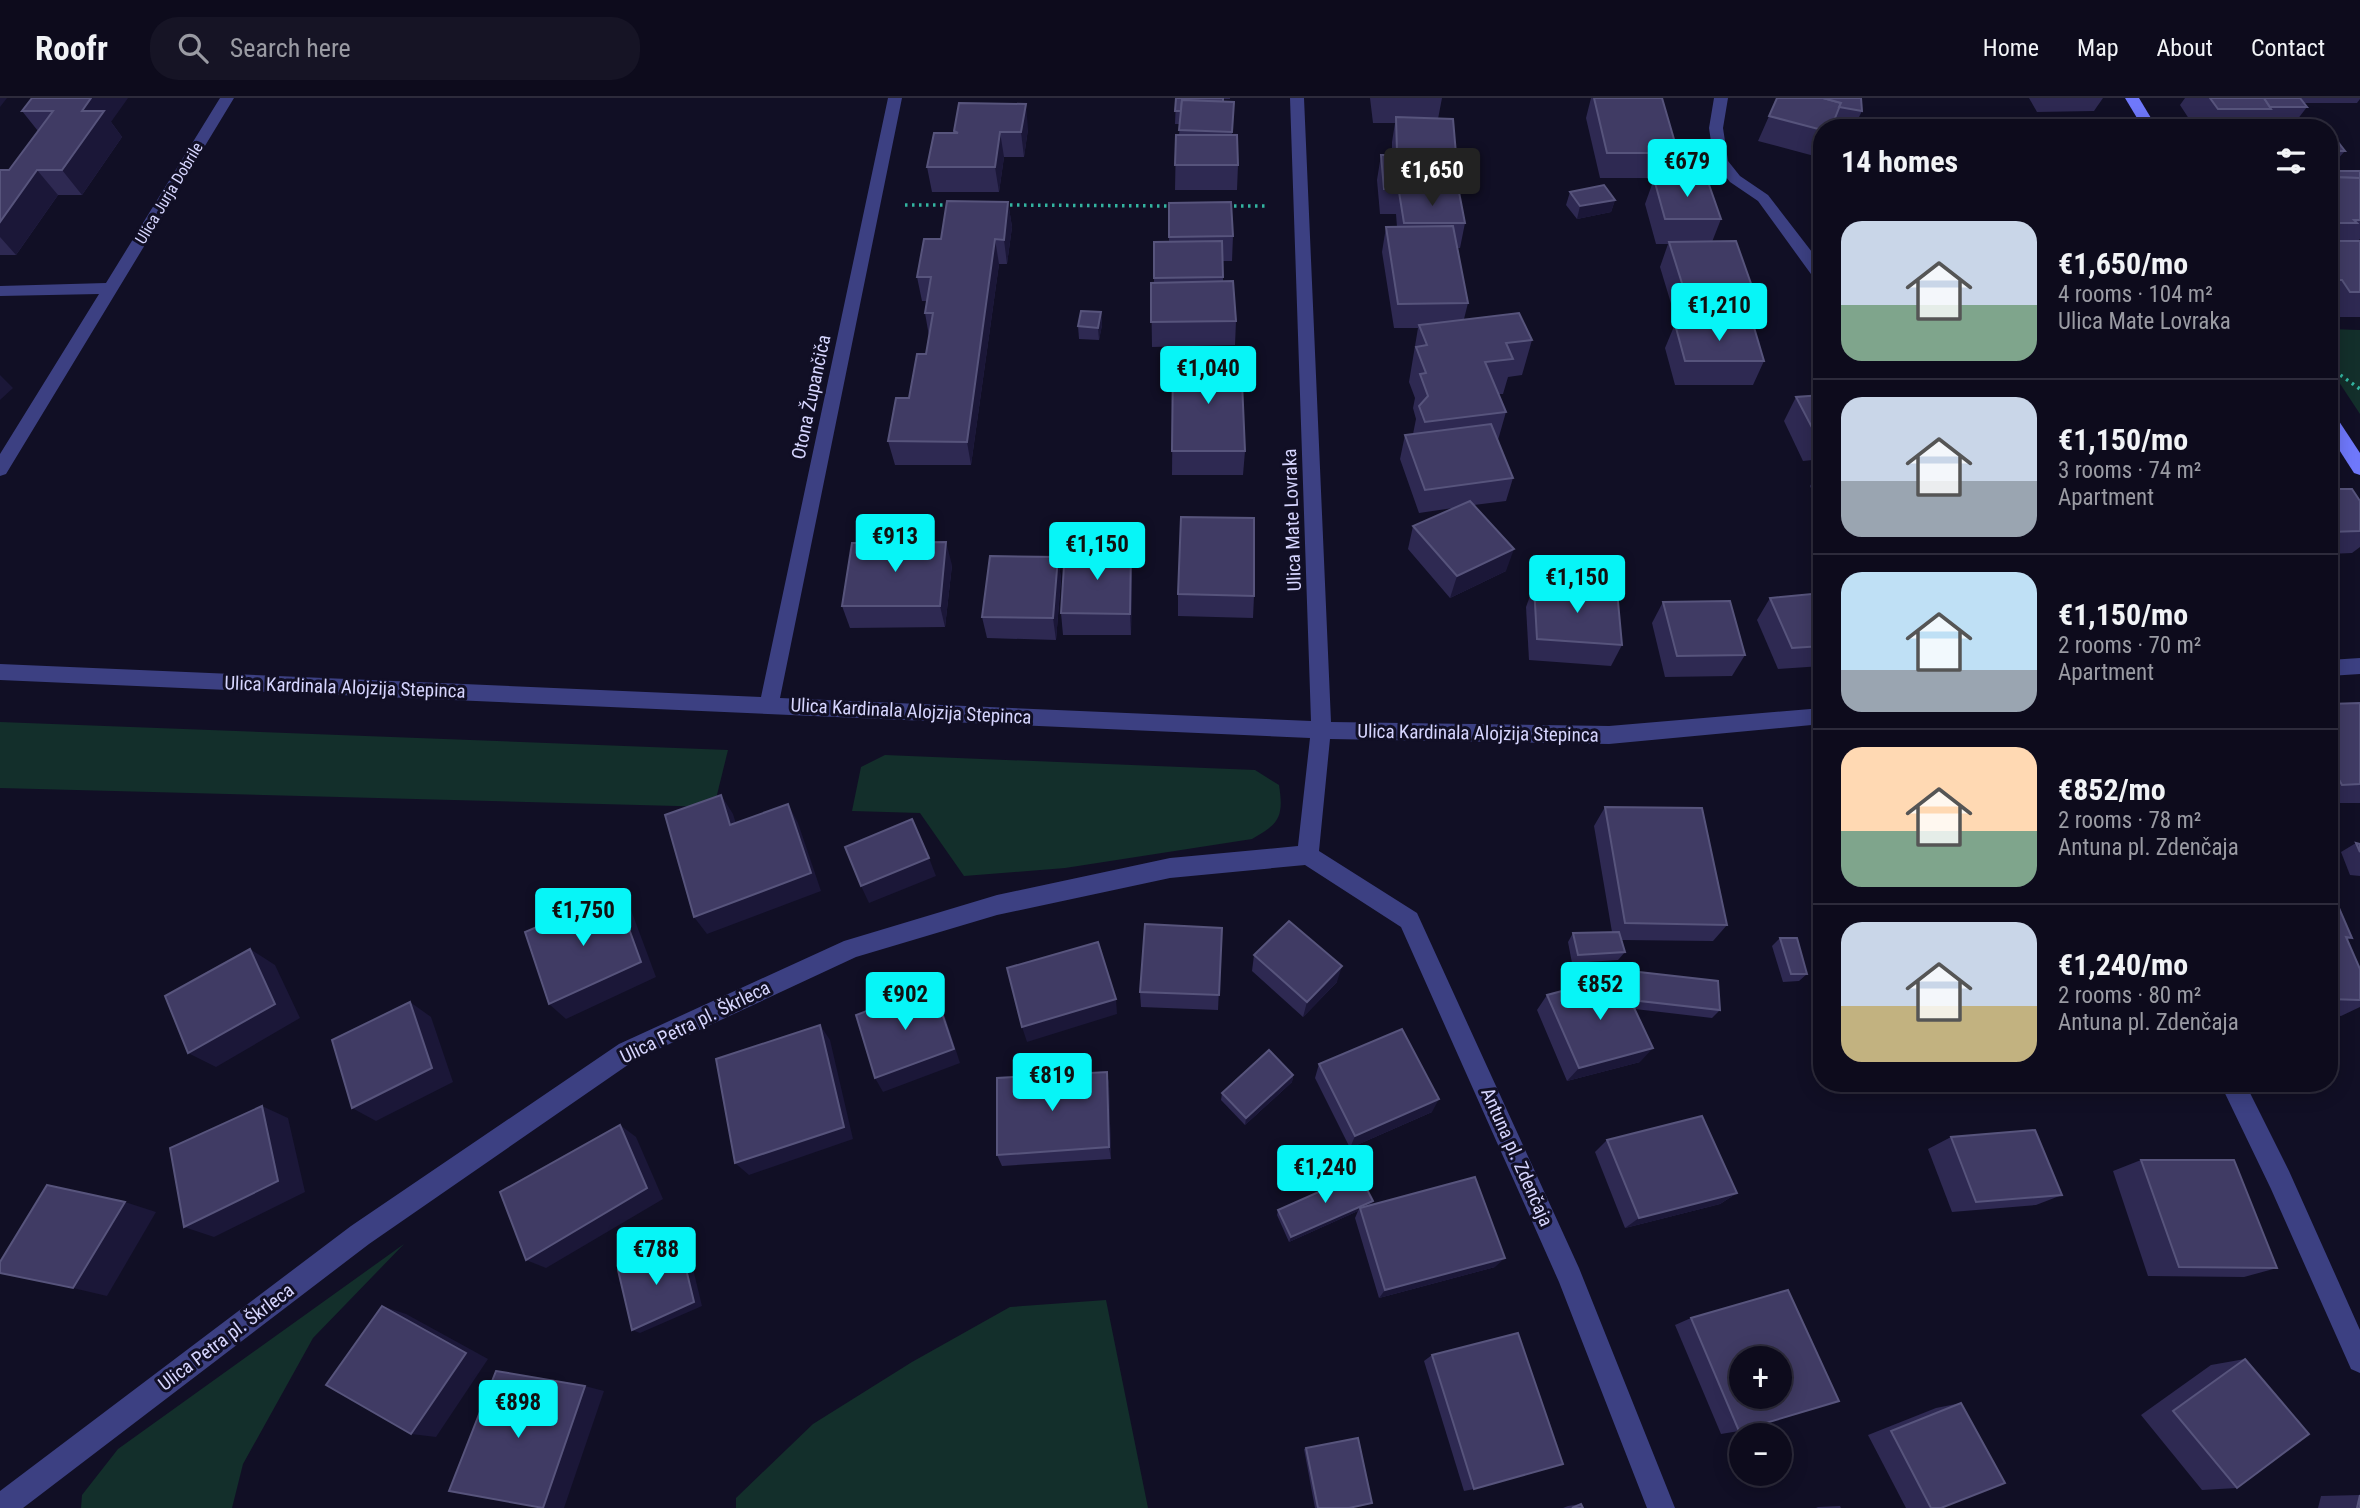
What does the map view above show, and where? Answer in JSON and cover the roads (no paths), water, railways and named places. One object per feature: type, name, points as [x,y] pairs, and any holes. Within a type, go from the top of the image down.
[{"type":"street","name":"Ulica Jurja Dobrile","points":[[0,469],[227,98]]},
{"type":"street","name":"Otona Župančiča","points":[[769,705],[895,98]]},
{"type":"street","name":"Ulica Mate Lovraka","points":[[1297,98],[1321,730]]},
{"type":"street","points":[[1721,98],[1716,128],[1721,162],[1735,178],[1763,198],[1813,265]]},
{"type":"street","points":[[2132,98],[2145,119]]},
{"type":"street","points":[[0,291],[111,288]]},
{"type":"street","points":[[2338,433],[2360,468]]},
{"type":"street","points":[[2338,667],[2360,666]]},
{"type":"street","name":"Ulica Kardinala Alojzija Stepinca","points":[[0,673],[1321,730],[1609,735],[1813,717]]},
{"type":"street","points":[[1308,855],[1321,730]]},
{"type":"street","name":"Ulica Petra pl. Škrleca","points":[[0,1508],[360,1235],[627,1052],[852,948],[997,905],[1170,868],[1308,855]]},
{"type":"street","name":"Antuna pl. Zdenčaja","points":[[1308,855],[1409,920],[1570,1277],[1661,1508]]},
{"type":"street","points":[[2236,1092],[2280,1180],[2360,1360]]}]
